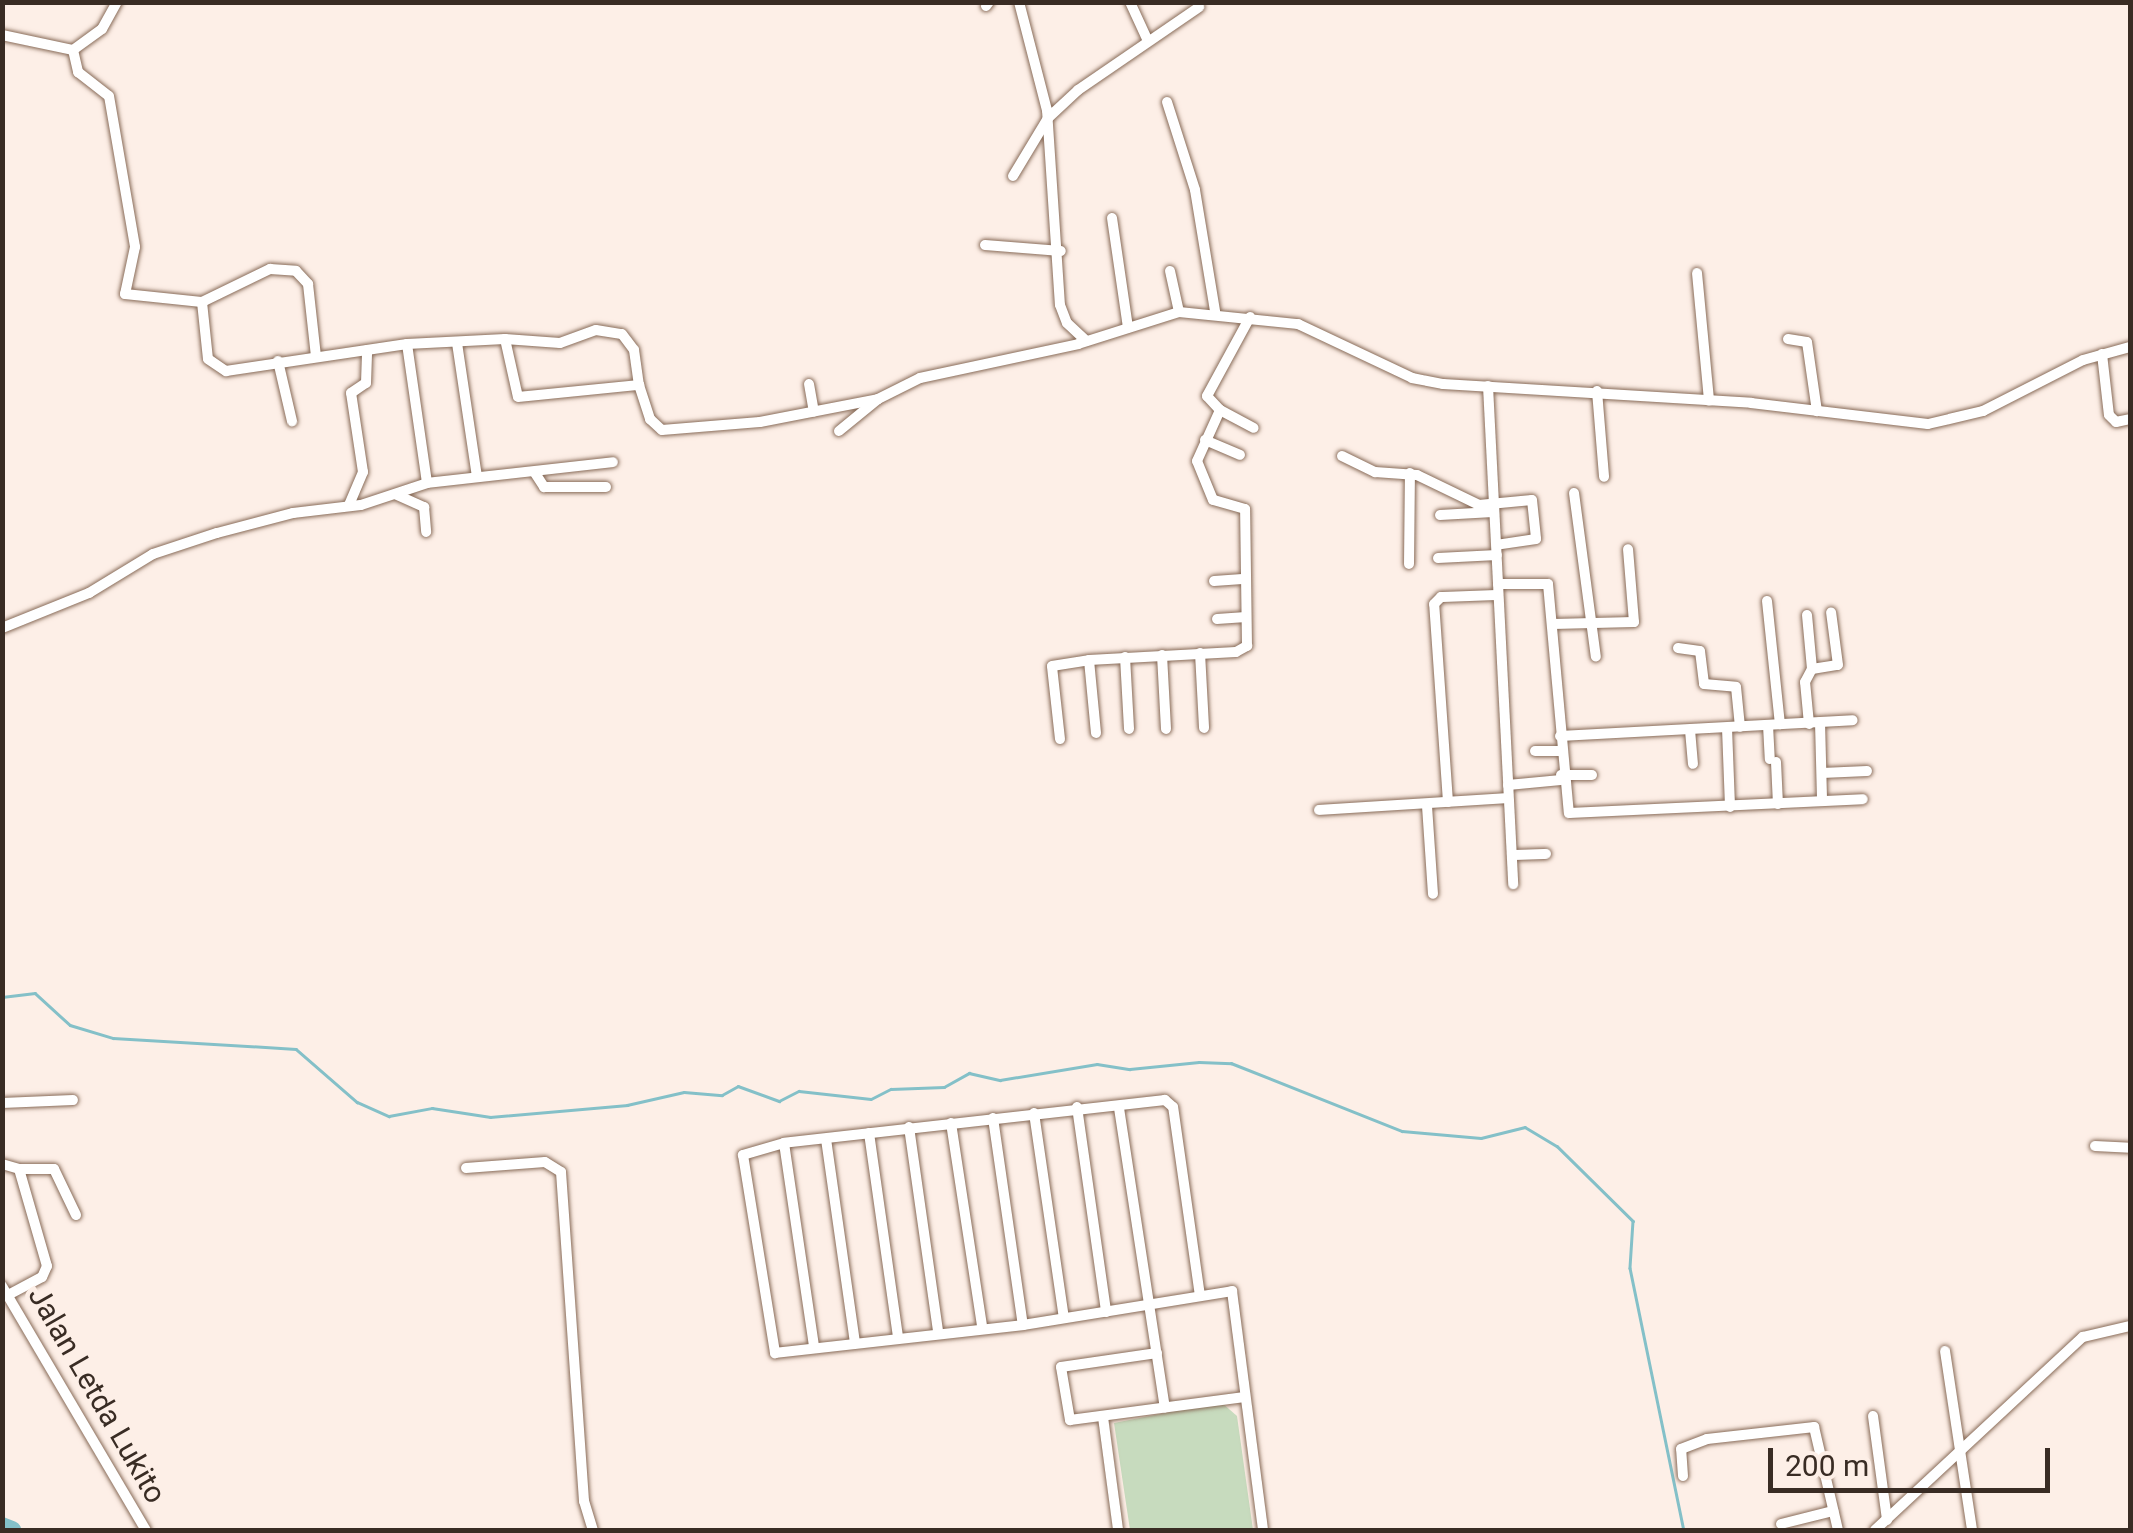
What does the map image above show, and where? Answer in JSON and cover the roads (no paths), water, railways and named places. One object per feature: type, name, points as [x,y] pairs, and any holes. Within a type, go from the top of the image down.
[{"type":"street","points":[[2,35],[72,50],[102,29],[116,2]]},
{"type":"street","points":[[1130,2],[1147,39]]},
{"type":"street","points":[[1021,3],[1048,118],[1061,250],[1062,316],[1086,341]]},
{"type":"street","points":[[1013,176],[1048,118],[1147,39],[1199,7]]},
{"type":"street","points":[[72,50],[78,72],[110,96],[135,247],[125,294],[202,302],[270,269],[296,272],[308,284],[316,357]]},
{"type":"street","points":[[1167,102],[1195,190],[1216,311]]},
{"type":"street","points":[[1112,218],[1128,328]]},
{"type":"street","points":[[984,245],[1061,250]]},
{"type":"street","points":[[1170,271],[1179,312]]},
{"type":"street","points":[[1697,274],[1709,400]]},
{"type":"street","points":[[202,302],[214,365],[240,373],[278,361],[407,344],[505,339],[560,342],[596,330],[622,334],[634,350],[639,385],[650,419],[662,430],[814,412],[878,399]]},
{"type":"street","points":[[839,432],[878,399],[920,378],[1086,341],[1179,312],[1216,311],[1339,340],[1412,378],[1952,422],[2102,354],[2130,348]]},
{"type":"street","points":[[1250,317],[1208,396],[1220,410],[1254,428]]},
{"type":"street","points":[[622,334],[632,324]]},
{"type":"street","points":[[505,339],[513,387],[522,399],[639,385]]},
{"type":"street","points":[[1788,340],[1807,342],[1816,412]]},
{"type":"street","points":[[458,342],[477,477]]},
{"type":"street","points":[[407,344],[428,483]]},
{"type":"street","points":[[350,505],[363,472],[351,393],[366,383],[368,350]]},
{"type":"street","points":[[2102,354],[2109,416],[2116,422],[2130,420]]},
{"type":"street","points":[[278,361],[292,421]]},
{"type":"street","points":[[809,384],[814,412]]},
{"type":"street","points":[[1488,386],[1513,884]]},
{"type":"street","points":[[1597,391],[1604,477]]},
{"type":"street","points":[[1060,739],[1052,666],[1242,650],[1246,618],[1246,510],[1213,500],[1197,460],[1220,410]]},
{"type":"street","points":[[1204,440],[1240,455]]},
{"type":"street","points":[[1342,456],[1375,472],[1410,474],[1472,503],[1492,507]]},
{"type":"street","points":[[2,628],[90,593],[164,550],[293,513],[350,505],[428,483],[613,462]]},
{"type":"street","points":[[535,473],[544,486],[606,487]]},
{"type":"street","points":[[1409,564],[1410,474]]},
{"type":"street","points":[[1574,493],[1596,657]]},
{"type":"street","points":[[397,494],[424,507],[426,532]]},
{"type":"street","points":[[1438,558],[1496,550],[1536,537],[1532,500],[1440,515]]},
{"type":"street","points":[[1553,624],[1634,622],[1628,549]]},
{"type":"street","points":[[1214,581],[1246,579]]},
{"type":"street","points":[[1448,802],[1434,604],[1440,597],[1547,581],[1561,778],[1568,813],[1863,799]]},
{"type":"street","points":[[1767,601],[1778,804]]},
{"type":"street","points":[[1812,669],[1838,665],[1832,612]]},
{"type":"street","points":[[1807,615],[1812,669],[1805,682],[1822,774],[1822,800]]},
{"type":"street","points":[[1218,619],[1246,618]]},
{"type":"street","points":[[1678,648],[1700,651],[1704,684],[1736,687],[1730,807]]},
{"type":"street","points":[[1200,653],[1204,728]]},
{"type":"street","points":[[1162,655],[1166,729]]},
{"type":"street","points":[[1124,658],[1129,729]]},
{"type":"street","points":[[1089,660],[1096,733]]},
{"type":"street","points":[[1560,736],[1853,720]]},
{"type":"street","points":[[1690,730],[1693,764]]},
{"type":"street","points":[[1535,752],[1560,751]]},
{"type":"street","points":[[1822,774],[1866,771]]},
{"type":"street","points":[[1508,785],[1592,776]]},
{"type":"street","points":[[1320,810],[1508,798]]},
{"type":"street","points":[[1427,806],[1433,894]]},
{"type":"street","points":[[1512,854],[1546,854]]},
{"type":"street","points":[[2,1103],[73,1100]]},
{"type":"street","points":[[1200,1296],[1173,1106],[1164,1100],[784,1143],[750,1149],[742,1159],[772,1350],[982,1325],[1023,1325],[1232,1291],[1263,1530]]},
{"type":"street","points":[[1077,1107],[1106,1312]]},
{"type":"street","points":[[1119,1108],[1165,1407]]},
{"type":"street","points":[[1034,1114],[1064,1318]]},
{"type":"street","points":[[993,1118],[1023,1325]]},
{"type":"street","points":[[951,1123],[982,1325]]},
{"type":"street","points":[[910,1128],[938,1331]]},
{"type":"street","points":[[868,1133],[898,1336]]},
{"type":"street","points":[[826,1139],[855,1342]]},
{"type":"street","points":[[784,1143],[814,1348]]},
{"type":"street","points":[[2095,1146],[2130,1148]]},
{"type":"street","points":[[466,1168],[545,1162],[560,1172],[584,1501],[592,1530]]},
{"type":"street","points":[[2,1164],[19,1169],[54,1169],[76,1215]]},
{"type":"street","points":[[6,1290],[42,1276],[47,1266],[19,1169]]},
{"type":"street","name":"Jalan Letda Lukito","points":[[6,1290],[48,1372],[146,1530]]},
{"type":"street","points":[[1875,1530],[2083,1336],[2130,1326]]},
{"type":"street","points":[[1945,1351],[1972,1530]]},
{"type":"street","points":[[1157,1353],[1061,1367],[1070,1420],[1244,1396]]},
{"type":"street","points":[[1873,1416],[1886,1520]]},
{"type":"street","points":[[1103,1417],[1118,1530]]},
{"type":"street","points":[[1683,1476],[1681,1449],[1707,1438],[1814,1427],[1838,1530]]},
{"type":"street","points":[[1781,1524],[1833,1511]]},
{"type":"waterway","points":[[2,997],[35,993],[70,1025],[113,1038],[296,1049],[357,1102],[389,1116],[432,1108],[490,1117],[627,1105],[684,1092],[722,1095],[738,1086],[779,1101],[799,1091],[871,1099],[891,1089],[944,1087],[969,1073],[1000,1080],[1097,1064],[1130,1069],[1199,1062],[1231,1063],[1402,1131],[1481,1138],[1525,1127],[1557,1146],[1633,1221],[1630,1268],[1684,1530]]},
{"type":"waterway","points":[[2,1526],[12,1530]]}]
